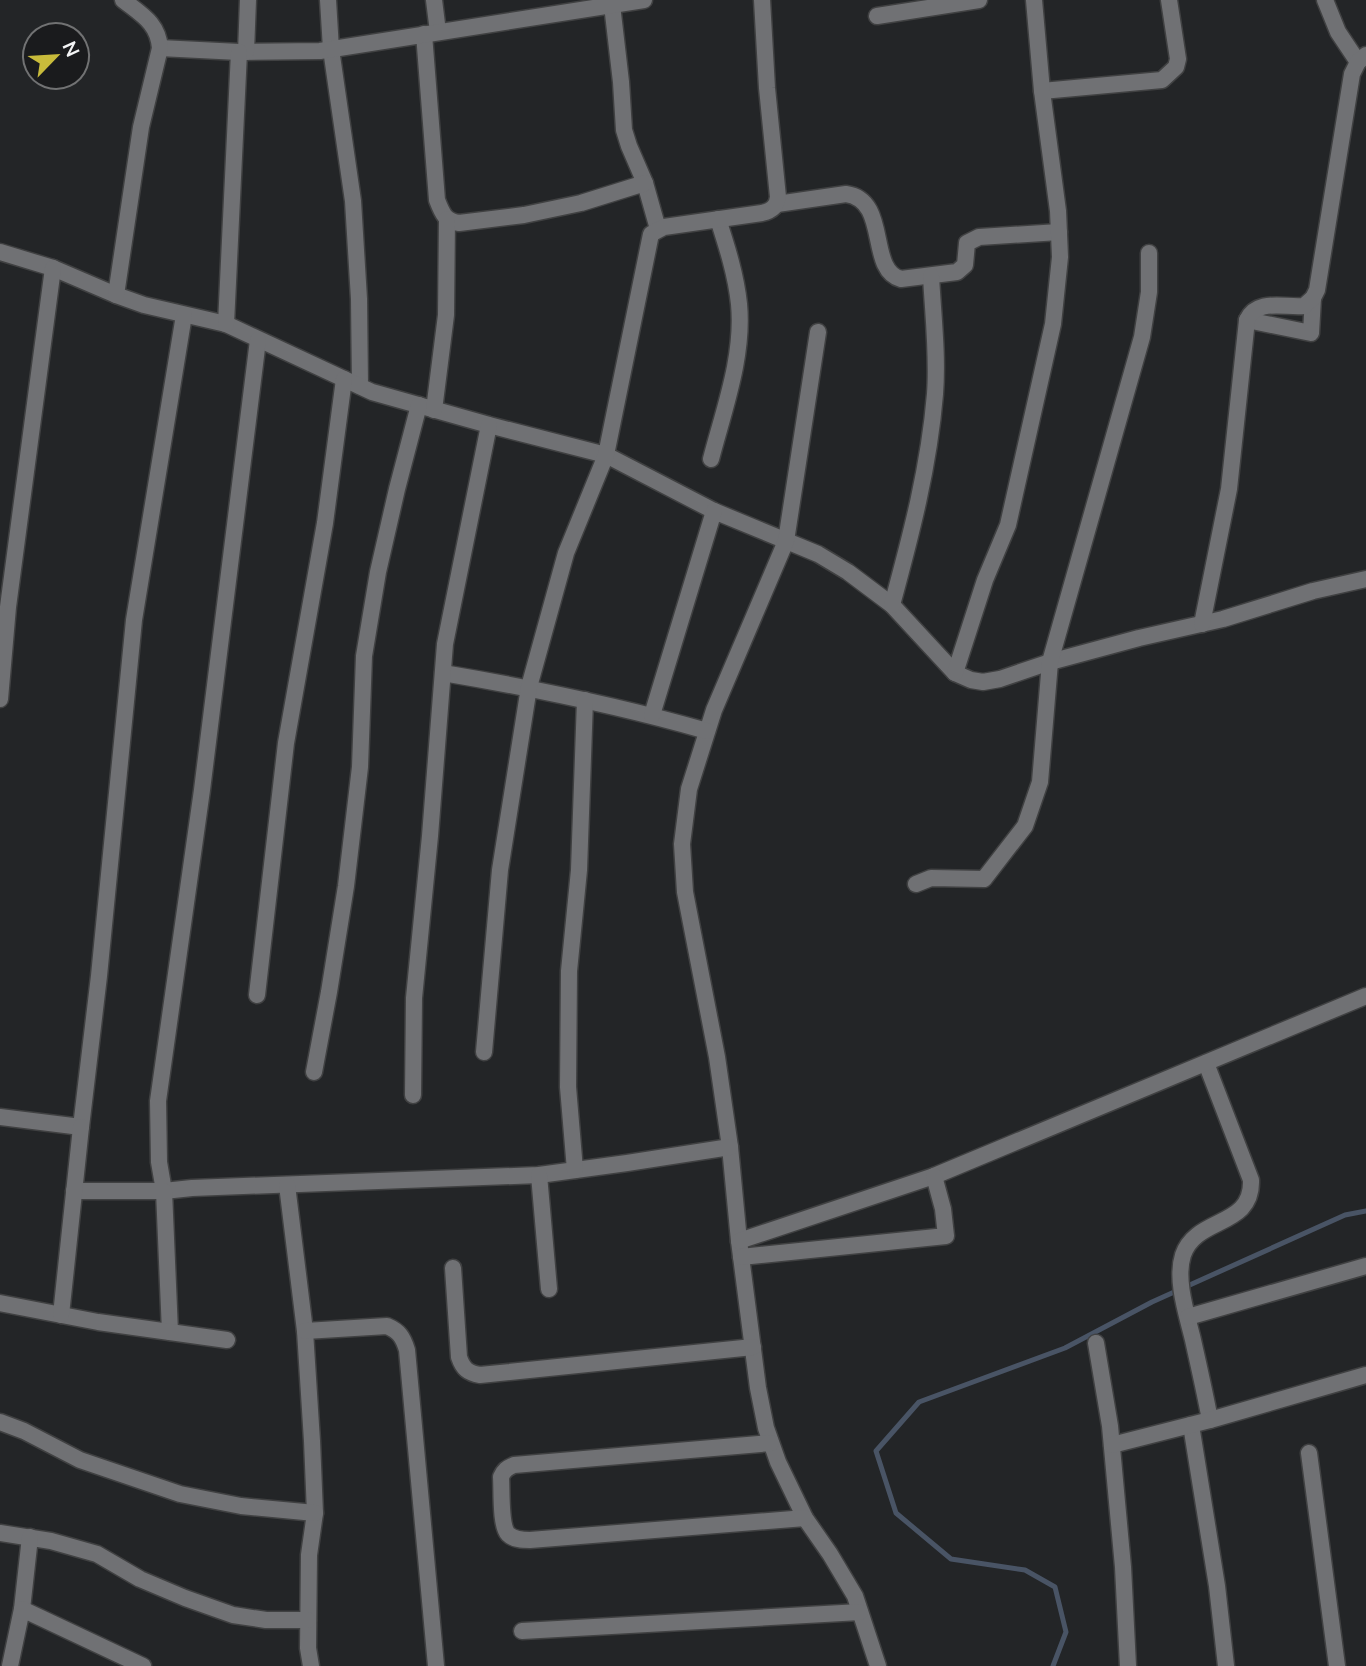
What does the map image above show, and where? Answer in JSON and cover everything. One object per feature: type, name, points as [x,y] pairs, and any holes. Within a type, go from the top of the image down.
[{"type":"street","points":[[116,295],[141,127],[160,48],[159,37],[152,24],[125,0]]},
{"type":"street","points":[[226,324],[248,0]]},
{"type":"street","points":[[327,0],[331,49],[353,201],[359,299],[359,386]]},
{"type":"street","points":[[434,0],[431,33],[437,200],[447,219],[459,223],[553,209],[645,183]]},
{"type":"street","points":[[484,1052],[500,870],[529,687],[566,553],[606,455],[651,234],[658,229],[762,214],[772,210],[777,204],[762,0]]},
{"type":"street","points":[[877,16],[979,0]]},
{"type":"street","points":[[955,673],[985,580],[1008,525],[1053,324],[1060,257],[1058,211],[1042,90],[1034,0]]},
{"type":"street","points":[[1042,90],[1162,80],[1176,67],[1178,59],[1169,0]]},
{"type":"street","points":[[1202,624],[1229,489],[1247,320],[1250,313],[1259,307],[1304,306],[1317,290],[1352,74],[1362,59],[1338,32],[1325,0]]},
{"type":"street","points":[[160,48],[243,52],[320,51],[431,33],[542,8],[611,5],[635,1]]},
{"type":"street","points":[[611,5],[624,130],[645,183],[658,229]]},
{"type":"street","points":[[777,204],[846,194],[856,195],[870,210],[887,269],[891,275],[901,279],[957,272],[966,261],[967,243],[972,239],[1059,232]]},
{"type":"street","points":[[314,1072],[346,886],[360,767],[364,656],[394,501],[426,407],[446,315],[447,219]]},
{"type":"street","points":[[711,459],[738,349],[739,317],[733,266],[718,219]]},
{"type":"street","points":[[0,252],[53,268],[144,305],[226,324],[372,392],[606,455],[714,511],[818,554],[838,566],[892,605],[955,673],[971,680],[983,682],[1000,679],[1050,662],[1139,638],[1223,619],[1312,590],[1366,579]]},
{"type":"street","points":[[916,884],[931,878],[984,879],[1026,826],[1040,782],[1050,662],[1142,337],[1149,292],[1149,253]]},
{"type":"street","points":[[0,699],[8,607],[53,268]]},
{"type":"street","points":[[892,605],[915,521],[928,457],[935,392],[931,276]]},
{"type":"street","points":[[1247,320],[1311,333],[1313,298]]},
{"type":"street","points":[[61,1315],[99,976],[134,620],[184,315]]},
{"type":"street","points":[[818,332],[786,541],[713,710],[689,789],[682,844],[685,892],[717,1057],[730,1147],[752,1347],[766,1428],[778,1462],[805,1518],[855,1596],[878,1666]]},
{"type":"street","points":[[170,1332],[164,1191],[159,1162],[158,1101],[202,790],[258,340]]},
{"type":"street","points":[[257,995],[286,743],[325,523],[344,379]]},
{"type":"street","points":[[413,1095],[414,998],[445,643],[489,425]]},
{"type":"street","points":[[652,715],[714,511]]},
{"type":"street","points":[[443,673],[529,687],[652,715],[707,731]]},
{"type":"street","points":[[575,1171],[568,1087],[569,971],[579,870],[585,700]]},
{"type":"street","points":[[740,1249],[934,1176],[1366,996]]},
{"type":"street","points":[[1206,1063],[1251,1180],[1251,1192],[1242,1208],[1191,1239],[1180,1270],[1183,1298],[1210,1420]]},
{"type":"street","points":[[0,1116],[81,1127]]},
{"type":"street","points":[[74,1191],[164,1191],[539,1175],[730,1147]]},
{"type":"street","points":[[539,1175],[549,1289]]},
{"type":"street","points":[[740,1249],[946,1236],[943,1209],[934,1176]]},
{"type":"street","points":[[287,1185],[305,1331],[315,1513],[309,1555],[310,1666]]},
{"type":"street","points":[[1188,1317],[1366,1266]]},
{"type":"street","points":[[453,1268],[459,1357],[461,1365],[471,1374],[752,1347]]},
{"type":"street","points":[[0,1303],[227,1340]]},
{"type":"street","points":[[305,1331],[387,1325],[399,1331],[404,1340],[436,1666]]},
{"type":"street","points":[[1096,1343],[1112,1445],[1124,1567],[1128,1666]]},
{"type":"street","points":[[1112,1445],[1366,1375]]},
{"type":"street","points":[[0,1422],[24,1431],[80,1460],[180,1494],[241,1506],[315,1513]]},
{"type":"street","points":[[1191,1425],[1217,1586],[1226,1666]]},
{"type":"street","points":[[771,1443],[514,1465],[508,1467],[501,1477],[504,1526],[513,1538],[530,1540],[805,1518]]},
{"type":"street","points":[[1309,1453],[1337,1666]]},
{"type":"street","points":[[0,1533],[51,1541],[97,1554],[139,1579],[233,1615],[265,1620],[309,1620]]},
{"type":"street","points":[[10,1666],[22,1609],[30,1537]]},
{"type":"street","points":[[22,1609],[143,1666]]},
{"type":"street","points":[[522,1631],[860,1612]]},
{"type":"waterway","points":[[1053,1666],[1066,1632],[1055,1587],[1025,1570],[951,1559],[896,1513],[876,1451],[919,1402],[1065,1348],[1152,1302],[1345,1215],[1366,1211]]}]
